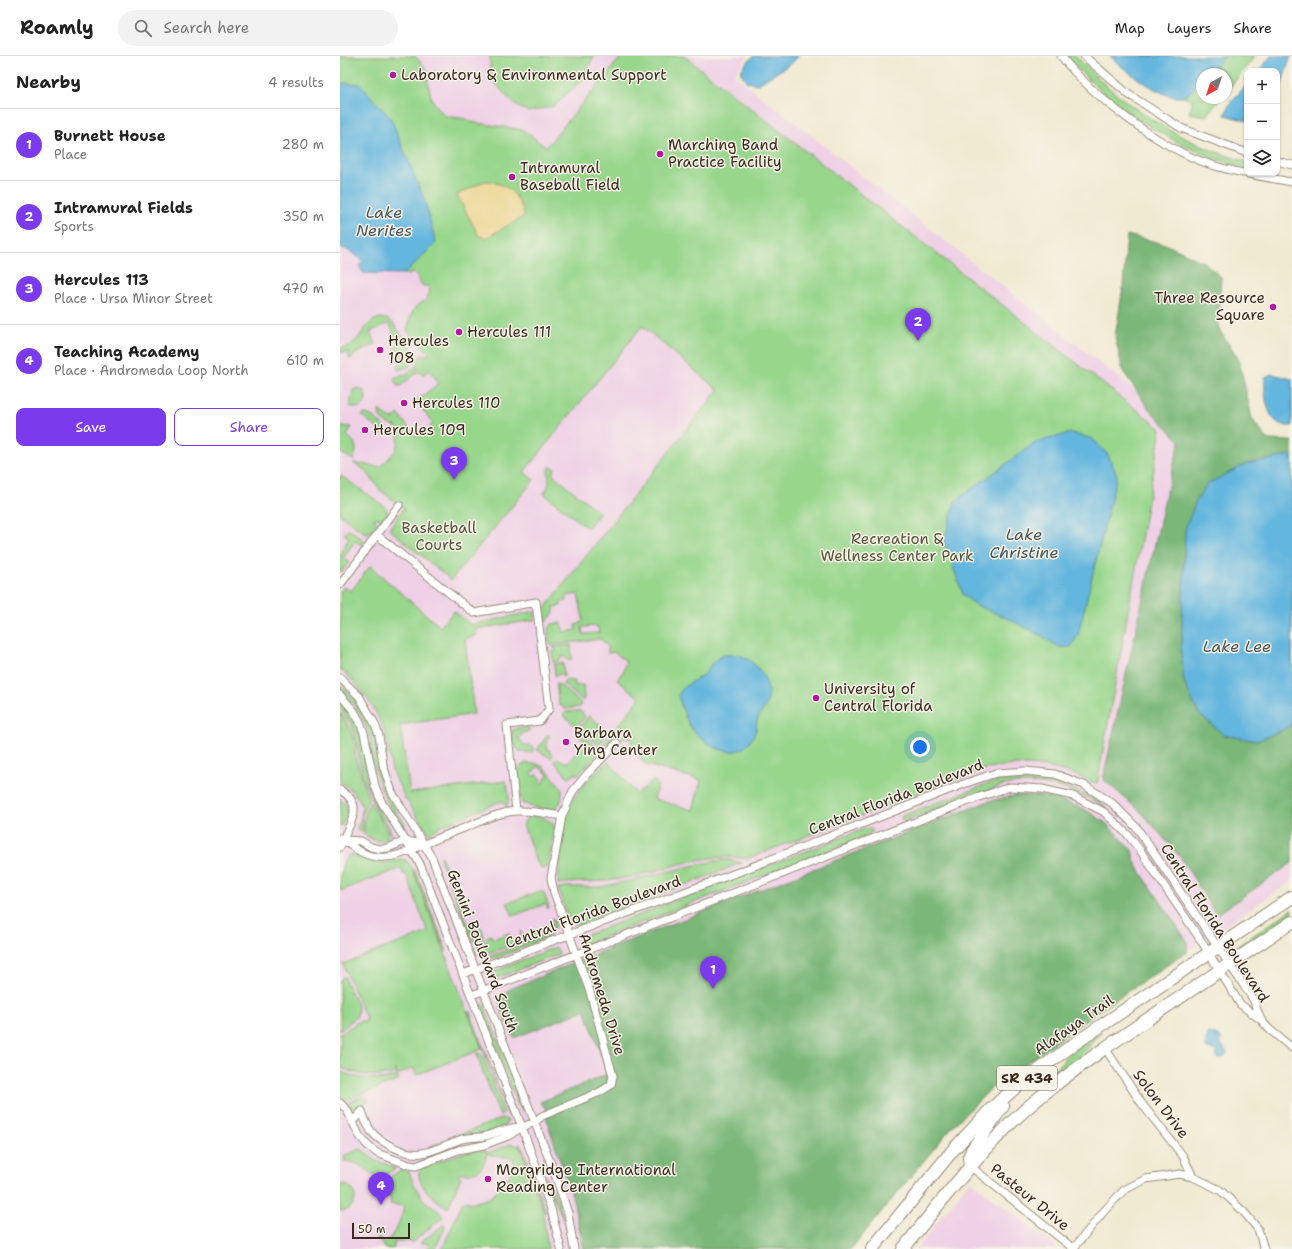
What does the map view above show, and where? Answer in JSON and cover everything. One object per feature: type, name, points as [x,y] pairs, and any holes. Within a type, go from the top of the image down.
[{"type":"main road","name":"Alafaya Trail","points":[[872,1249],[972,1129],[1016,1087],[1074,1044],[1292,896]]},
{"type":"main road","name":"SR 434","points":[[903,1249],[970,1166],[1033,1103],[1105,1048],[1292,922]]},
{"type":"main road","points":[[970,1166],[969,1157],[972,1150],[1016,1087]]},
{"type":"street","points":[[1061,56],[1070,67],[1104,100],[1146,131],[1178,150],[1207,163],[1243,174],[1292,182]]},
{"type":"street","points":[[1084,56],[1128,94],[1181,128],[1244,152]]},
{"type":"street","points":[[1280,163],[1292,165]]},
{"type":"street","points":[[340,585],[399,506]]},
{"type":"street","points":[[377,535],[474,613],[536,602],[549,709],[540,720],[506,725],[516,811]]},
{"type":"street","name":"Gemini Boulevard South","points":[[340,678],[359,696],[374,722],[379,735],[383,764],[392,792],[400,808],[432,858],[535,1122],[568,1213],[574,1249]]},
{"type":"street","name":"Gemini Boulevard South","points":[[340,695],[354,711],[360,722],[364,733],[371,772],[382,803],[420,864],[522,1127],[551,1208],[561,1249]]},
{"type":"street","name":"Andromeda Drive","points":[[522,1127],[535,1122],[542,1116],[600,1092],[611,1084],[613,1076],[590,992],[554,892],[552,878],[562,816],[573,791],[617,743]]},
{"type":"street","name":"Central Florida Boulevard","points":[[463,974],[749,868],[969,782],[996,773],[1025,771],[1055,774],[1084,785],[1112,803],[1137,828],[1213,950],[1219,972],[1240,1004],[1261,1020],[1269,1029],[1292,1048]]},
{"type":"street","name":"Central Florida Boulevard","points":[[472,995],[979,797],[1010,788],[1042,789],[1073,796],[1104,812],[1128,835],[1213,950],[1230,964],[1253,999],[1261,1020]]},
{"type":"street","points":[[340,790],[349,795],[355,811],[353,820],[341,842]]},
{"type":"street","points":[[341,842],[359,851],[379,857],[389,856],[411,850],[489,818],[516,811],[537,812],[562,816]]},
{"type":"street","points":[[341,842],[360,841],[371,847],[380,849],[405,842],[424,844]]},
{"type":"street","name":"Solon Drive","points":[[1105,1048],[1142,1104],[1183,1156],[1194,1177]]},
{"type":"street","points":[[340,1103],[347,1110],[358,1135],[368,1146],[378,1153],[409,1165],[416,1166],[458,1150],[484,1145],[508,1136],[522,1127]]},
{"type":"street","points":[[352,1122],[362,1111],[371,1131],[378,1138],[388,1145],[398,1149],[420,1154],[431,1152],[463,1139],[486,1136],[512,1126],[522,1127]]},
{"type":"street","name":"Pasteur Drive","points":[[970,1166],[1073,1249]]},
{"type":"street","points":[[1073,1249],[1124,1190],[1146,1179],[1180,1174],[1194,1177],[1220,1190],[1244,1211],[1258,1229],[1264,1249]]},
{"type":"shaded area","name":"University of Central Florida","points":[[340,56],[748,56],[734,75],[1292,514],[1292,881],[1044,1047],[993,1087],[951,1128],[851,1249],[340,1249]]},
{"type":"shaded area","points":[[970,1181],[1056,1247],[1054,1249],[916,1249]]},
{"type":"green space","name":"Recreation & Wellness Center Park","points":[[340,56],[415,56],[428,71],[428,83],[432,100],[445,116],[467,119],[471,122],[523,130],[546,147],[622,56],[684,56],[1161,429],[1097,784],[1069,773],[1039,766],[1015,765],[988,768],[746,859],[731,857],[715,858],[685,863],[617,880],[558,884],[568,806],[587,781],[608,761],[637,794],[654,780],[658,785],[654,799],[693,810],[701,780],[646,765],[631,747],[632,739],[617,739],[604,748],[601,747],[640,698],[617,680],[623,672],[626,661],[614,652],[608,653],[608,647],[601,639],[551,645],[549,643],[548,628],[552,624],[562,623],[563,631],[565,632],[576,630],[575,625],[580,624],[583,619],[578,594],[567,596],[567,601],[561,602],[561,606],[554,607],[554,613],[546,622],[544,609],[718,390],[642,326],[524,472],[534,480],[451,580],[389,529],[404,508],[381,491],[365,470],[353,463],[380,467],[396,449],[398,440],[397,427],[384,422],[380,417],[379,410],[389,418],[393,419],[398,414],[416,437],[423,432],[428,435],[433,430],[430,426],[433,423],[416,401],[439,383],[429,370],[422,375],[419,371],[400,386],[397,386],[394,381],[395,377],[405,375],[414,368],[418,369],[416,365],[421,356],[430,354],[407,331],[411,315],[416,306],[425,301],[430,292],[428,286],[423,286],[418,280],[418,276],[414,272],[408,275],[404,274],[410,269],[360,84],[340,83]],"holes":[[[598,626],[599,633],[583,634],[582,627]]]},
{"type":"green space","points":[[490,56],[594,56],[587,69],[587,75],[554,106],[529,112],[520,108],[507,97],[495,83],[490,70]]},
{"type":"green space","points":[[1066,56],[1076,56],[1113,91],[1154,121],[1199,145],[1244,161],[1244,168],[1196,151],[1148,126],[1126,111],[1085,76]]},
{"type":"green space","points":[[1225,56],[1255,56],[1232,85],[1232,68],[1214,68]]},
{"type":"green space","points":[[1196,87],[1196,104],[1216,104],[1206,116],[1189,113],[1193,102],[1184,97]]},
{"type":"green space","points":[[1127,235],[1165,244],[1205,263],[1221,277],[1218,328],[1239,360],[1252,419],[1268,440],[1292,441],[1292,863],[1216,915],[1181,858],[1142,813],[1103,779],[1166,494],[1180,441],[1149,409],[1123,371],[1115,337],[1123,287]]},
{"type":"green space","points":[[380,318],[388,319],[393,323],[414,353],[414,358],[409,367],[398,370],[397,367],[402,360],[394,348],[399,345],[389,323],[370,332],[376,344],[353,355],[353,357],[349,359],[349,352],[340,352],[340,348],[347,347],[353,343],[369,324]]},
{"type":"green space","points":[[358,388],[364,391],[366,398],[365,403],[359,408],[349,406],[353,390]]},
{"type":"green space","points":[[367,414],[377,420],[386,431],[381,435],[382,432],[362,416]]},
{"type":"green space","points":[[340,426],[352,427],[347,435],[355,443],[356,451],[354,460],[340,452]]},
{"type":"green space","points":[[551,466],[555,469],[552,474],[600,513],[587,528],[544,494],[549,484],[548,471]]},
{"type":"green space","points":[[340,475],[387,509],[387,514],[382,520],[375,518],[375,521],[378,524],[372,532],[368,531],[368,535],[341,515],[340,516]]},
{"type":"green space","points":[[348,530],[355,533],[364,541],[362,545],[355,541],[343,558],[349,562],[342,572],[340,571],[340,554],[349,537],[344,534]]},
{"type":"green space","points":[[370,566],[440,627],[454,611],[471,625],[535,611],[535,620],[476,629],[477,635],[465,639],[474,714],[400,725],[410,793],[506,781],[509,795],[507,808],[502,801],[441,826],[429,834],[404,797],[392,771],[383,728],[374,709],[354,682],[340,669],[340,591],[344,587],[351,591]]},
{"type":"green space","points":[[571,645],[572,659],[569,660],[563,656],[559,661],[553,662],[552,651],[555,652],[556,649],[552,647]]},
{"type":"green space","points":[[563,663],[564,677],[560,674],[555,676],[554,664]]},
{"type":"green space","points":[[565,680],[575,681],[575,686],[583,685],[583,701],[563,684]]},
{"type":"green space","points":[[340,684],[352,696],[366,715],[372,730],[385,789],[405,824],[404,826],[396,819],[386,800],[376,774],[366,727],[353,704],[340,690]]},
{"type":"green space","points":[[556,684],[560,685],[580,702],[581,706],[564,709],[559,705]]},
{"type":"green space","points":[[340,702],[358,729],[363,747],[368,784],[372,798],[387,823],[392,836],[370,797],[362,774],[356,739],[351,724],[340,709]]},
{"type":"green space","points":[[581,711],[585,717],[577,727],[563,715],[566,712]]},
{"type":"green space","points":[[340,713],[353,737],[355,756],[368,799],[361,818],[362,812],[360,801],[354,792],[340,782]]},
{"type":"green space","points":[[589,716],[609,732],[599,745],[579,729]]},
{"type":"green space","points":[[529,727],[529,731],[523,733],[519,738],[525,745],[534,747],[532,752],[521,752],[516,748],[512,737],[512,731],[518,728]]},
{"type":"green space","points":[[577,732],[598,748],[600,752],[578,775],[577,773],[569,777],[554,761],[557,758],[568,762],[584,745],[585,742],[577,735]]},
{"type":"green space","points":[[548,734],[550,736],[547,740],[548,742],[546,747],[553,755],[551,758],[537,750]]},
{"type":"green space","points":[[526,763],[537,764],[544,767],[542,770],[538,766],[531,774],[534,777],[536,774],[541,779],[539,781],[542,783],[548,775],[544,771],[546,769],[561,787],[561,800],[556,808],[544,809],[522,803],[519,789],[518,769]]},
{"type":"green space","points":[[1021,779],[1055,784],[1076,790],[1097,800],[1107,807],[1106,808],[1082,795],[1057,787],[1044,784],[1017,783],[1004,785],[971,796],[915,817],[902,821],[901,819],[902,816],[987,784],[1005,780]]},
{"type":"green space","points":[[1018,795],[1044,796],[1072,804],[1086,810],[1106,823],[1132,850],[1134,860],[1142,874],[1187,941],[1187,952],[1097,1012],[993,1087],[951,1128],[851,1249],[584,1249],[572,1196],[547,1121],[546,1109],[540,1102],[608,1074],[585,1010],[514,1038],[501,1009],[499,997],[510,989],[610,948],[989,801]]},
{"type":"green space","points":[[340,799],[347,808],[342,826],[340,826]]},
{"type":"green space","points":[[370,802],[387,831],[388,836],[386,840],[374,840],[363,833],[364,819]]},
{"type":"green space","points":[[529,817],[544,818],[551,822],[555,827],[548,866],[543,869],[536,861],[523,825]]},
{"type":"green space","points":[[361,818],[363,827],[361,832],[357,830],[357,827]]},
{"type":"green space","points":[[867,828],[872,830],[869,835],[586,944],[583,944],[580,941],[581,938],[586,935]]},
{"type":"green space","points":[[352,854],[373,862],[382,863],[400,859],[406,860],[412,868],[482,1049],[416,1075],[414,1068],[397,1075],[395,1069],[396,1073],[375,1076],[361,1074],[340,1067],[340,1034],[360,1021],[367,1021],[343,964],[428,932],[406,874],[403,874],[401,868],[340,891],[343,864],[345,859]]},
{"type":"green space","points":[[441,856],[475,942],[472,940],[440,859]]},
{"type":"green space","points":[[720,860],[729,860],[742,863],[580,925],[573,924],[568,919],[558,888],[605,886]]},
{"type":"green space","points":[[413,870],[415,870],[447,951],[446,952]]},
{"type":"green space","points":[[540,891],[544,893],[549,907],[548,909],[545,904],[513,916],[507,903]]},
{"type":"green space","points":[[1292,909],[1292,915],[1242,949],[1238,948],[1238,946]]},
{"type":"green space","points":[[552,918],[556,925],[552,931],[523,943],[520,931],[523,936],[553,925]]},
{"type":"green space","points":[[473,920],[483,932],[483,939],[479,947],[469,923]]},
{"type":"green space","points":[[509,933],[514,945],[487,953],[481,950],[488,936],[491,935],[493,939]]},
{"type":"green space","points":[[551,934],[550,937],[497,958],[485,958],[484,956],[493,955]]},
{"type":"green space","points":[[556,947],[559,954],[492,980],[490,973]]},
{"type":"green space","points":[[345,976],[346,982],[358,1007],[357,1016],[340,1031],[340,980]]},
{"type":"green space","points":[[484,1004],[520,1098],[523,1110],[521,1111],[480,1005]]},
{"type":"green space","points":[[468,1010],[470,1011],[509,1115],[508,1115]]},
{"type":"green space","points":[[1102,1032],[1076,1061],[1047,1083],[1068,1054]]},
{"type":"green space","points":[[479,1053],[483,1056],[504,1113],[500,1116],[476,1054]]},
{"type":"green space","points":[[340,1071],[361,1078],[383,1079],[397,1076],[399,1080],[349,1099],[344,1099],[340,1097]]},
{"type":"green space","points":[[366,1096],[368,1101],[354,1114],[348,1103]]},
{"type":"green space","points":[[503,1118],[508,1120],[507,1122],[492,1131],[458,1137],[428,1148],[428,1147]]},
{"type":"green space","points":[[511,1144],[514,1144],[520,1148],[542,1208],[548,1249],[442,1249],[463,1201],[473,1203],[490,1198],[509,1177],[514,1158],[490,1155],[487,1153]]},
{"type":"green space","points":[[520,1144],[524,1151],[546,1211],[545,1213],[523,1151],[518,1145]]},
{"type":"green space","points":[[361,1149],[375,1160],[396,1168],[379,1179],[353,1162],[344,1161],[345,1155]]},
{"type":"green space","points":[[485,1150],[487,1153],[484,1164],[480,1169],[473,1172],[460,1173],[458,1176],[461,1177],[448,1208],[429,1193],[421,1183],[419,1172],[422,1168],[465,1152]]},
{"type":"green space","points":[[402,1169],[409,1172],[417,1190],[424,1200],[443,1217],[413,1242],[394,1241],[394,1248],[385,1249],[377,1238],[379,1236],[385,1243],[389,1239],[398,1226],[404,1206],[390,1204],[391,1197],[388,1197],[381,1183]]},
{"type":"green space","points":[[545,1175],[558,1199],[564,1221],[553,1197]]},
{"type":"green space","points":[[340,1184],[347,1185],[351,1188],[355,1198],[351,1207],[347,1210],[340,1211]]},
{"type":"green space","points":[[445,1225],[445,1227],[435,1249],[427,1249],[428,1243],[420,1243]]},
{"type":"sand","points":[[485,181],[496,183],[509,189],[520,204],[524,216],[486,238],[479,236],[457,195]]},
{"type":"water","points":[[754,56],[799,56],[792,63],[758,84],[747,82],[740,72],[747,62]]},
{"type":"water","points":[[1110,56],[1225,56],[1214,68],[1196,68],[1196,87],[1184,97],[1173,97],[1156,90]]},
{"type":"water","points":[[1271,56],[1291,56],[1280,88],[1280,68],[1261,68]]},
{"type":"water","name":"Lake Nerites","points":[[340,83],[360,84],[391,119],[425,201],[436,243],[404,274],[363,273],[359,265],[363,262],[353,253],[340,247]]},
{"type":"water","points":[[1244,87],[1244,120],[1225,115],[1230,104],[1232,104],[1232,101]]},
{"type":"water","points":[[1272,374],[1292,379],[1292,426],[1283,425],[1277,422],[1268,409],[1265,393],[1265,377]]},
{"type":"water","name":"Lake Christine","points":[[1071,433],[1093,439],[1108,455],[1117,475],[1078,635],[1071,647],[1059,647],[1011,620],[976,605],[963,595],[944,541],[955,501],[1036,442]]},
{"type":"water","name":"Lake Lee","points":[[1292,455],[1292,724],[1287,728],[1257,741],[1224,735],[1198,713],[1184,682],[1181,653],[1185,529],[1196,501],[1207,484],[1246,464]]},
{"type":"water","points":[[723,655],[740,655],[748,659],[763,676],[768,691],[766,705],[757,720],[756,730],[749,744],[742,749],[735,751],[719,749],[704,741],[688,723],[678,695],[684,687],[706,673],[711,664]]},
{"type":"water","points":[[1210,1033],[1213,1035],[1215,1034],[1216,1036],[1218,1035],[1222,1039],[1220,1042],[1227,1053],[1224,1057],[1218,1058],[1216,1055],[1218,1052],[1216,1050],[1206,1048],[1205,1045],[1207,1043],[1205,1040]]},
{"type":"place","name":"Laboratory & Environmental Support","points":[[393,75]]},
{"type":"place","name":"Marching Band Practice Facility","points":[[660,154]]},
{"type":"place","name":"Intramural Baseball Field","points":[[512,177]]},
{"type":"place","name":"Three Resource Square","points":[[1273,307]]},
{"type":"place","name":"Hercules 111","points":[[459,332]]},
{"type":"place","name":"Intramural Fields","points":[[918,341]]},
{"type":"place","name":"Hercules 108","points":[[380,350]]},
{"type":"place","name":"Hercules 110","points":[[404,403]]},
{"type":"place","name":"Hercules 109","points":[[365,430]]},
{"type":"place","name":"Hercules 113","points":[[454,480]]},
{"type":"place","name":"University of Central Florida","points":[[816,698]]},
{"type":"place","name":"Barbara Ying Center","points":[[566,742]]},
{"type":"place","name":"Burnett House","points":[[713,989]]},
{"type":"place","name":"Morgridge International Reading Center","points":[[488,1179]]},
{"type":"place","name":"Teaching Academy","points":[[381,1205]]},
{"type":"park label","name":"Basketball Courts","points":[[439,536]]}]
